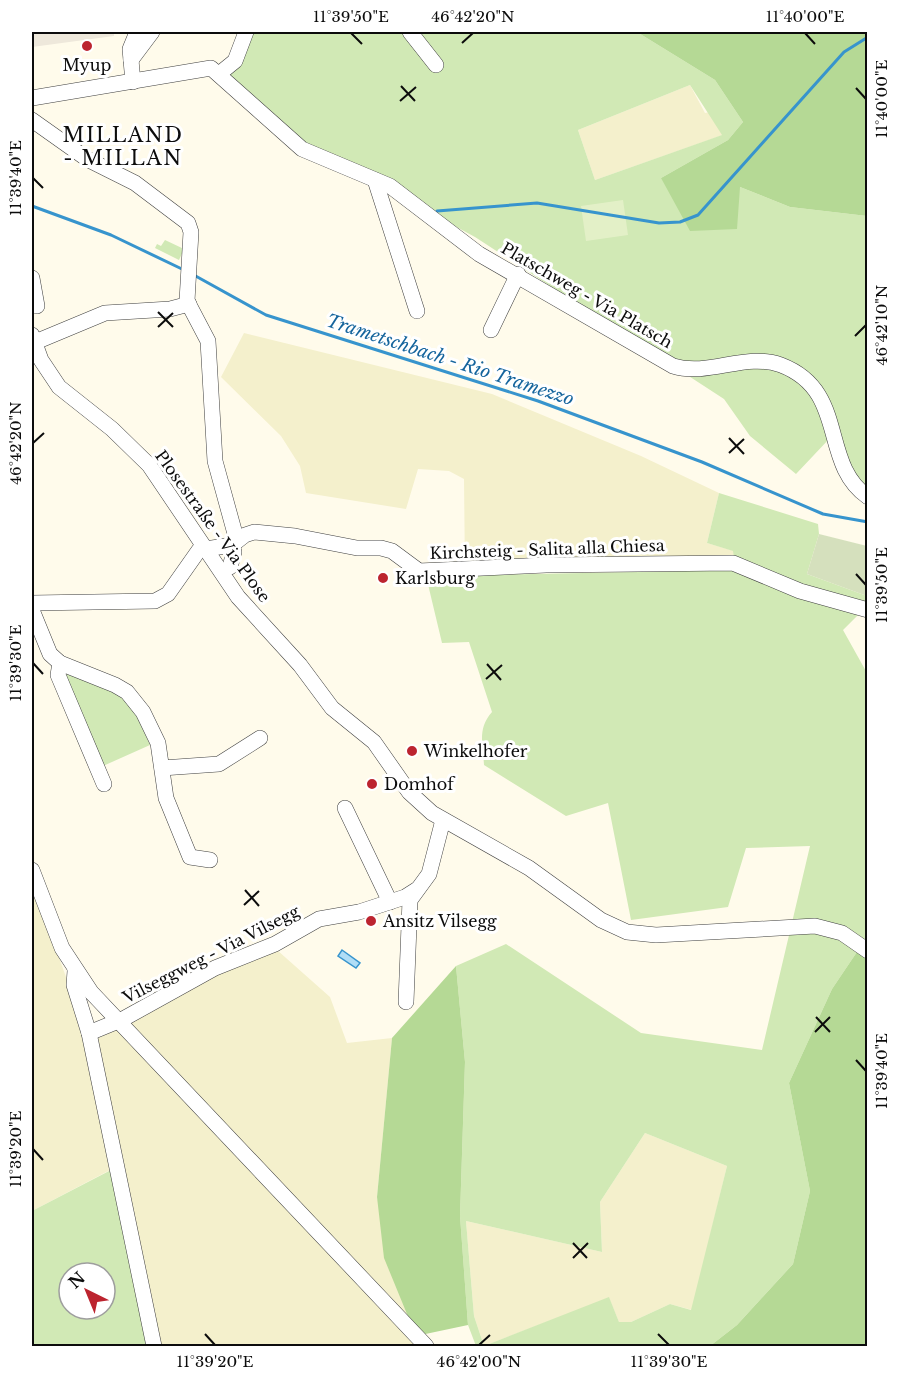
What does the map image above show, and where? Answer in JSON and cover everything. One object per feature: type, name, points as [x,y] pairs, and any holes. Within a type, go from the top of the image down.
[{"type":"street","points":[[133,82],[129,49],[136,32]]},
{"type":"street","points":[[131,60],[152,32]]},
{"type":"street","points":[[32,98],[133,82],[205,67],[219,74],[235,62],[246,32]]},
{"type":"street","points":[[410,32],[436,65]]},
{"type":"street","name":"Platschweg - Via Platsch","points":[[219,74],[302,148],[390,186],[468,247],[673,366],[695,370],[762,360],[796,373],[816,389],[828,412],[846,472],[867,497]]},
{"type":"street","points":[[32,120],[87,159],[135,183],[185,220],[190,228],[189,304],[208,341],[214,461],[234,543],[230,567]]},
{"type":"street","points":[[375,180],[417,311]]},
{"type":"street","points":[[491,330],[518,274]]},
{"type":"street","points":[[32,278],[37,306]]},
{"type":"street","points":[[32,339],[105,313],[170,309],[189,304]]},
{"type":"street","name":"Plosestraße - Via Plose","points":[[32,339],[39,370],[112,429],[149,465],[238,597],[300,665],[332,708],[374,742],[409,792],[443,820],[529,868],[601,920],[627,932],[656,935],[815,926],[842,933],[867,951]]},
{"type":"street","name":"Kirchsteig - Salita alla Chiesa","points":[[206,549],[234,543],[254,532],[295,536],[357,548],[381,548],[392,551],[419,571],[546,564],[733,563],[800,591],[867,610]]},
{"type":"street","points":[[32,603],[154,601],[168,594],[195,554],[206,549]]},
{"type":"street","points":[[32,610],[50,654],[60,663],[99,677],[127,692],[143,712],[158,743],[166,798],[190,857],[210,860]]},
{"type":"street","points":[[60,663],[58,675],[104,784]]},
{"type":"street","points":[[162,768],[219,764],[260,738]]},
{"type":"street","points":[[345,808],[390,902]]},
{"type":"street","points":[[406,1002],[410,900],[416,890],[424,884],[429,874],[443,820]]},
{"type":"street","points":[[32,870],[45,911],[75,971],[117,1022],[426,1347]]},
{"type":"street","name":"Vilseggweg - Via Vilsegg","points":[[89,1033],[117,1022],[215,968],[275,944],[320,919],[359,912],[390,902],[416,890]]},
{"type":"street","points":[[75,971],[74,985],[89,1033],[154,1347]]},
{"type":"shaded area","points":[[32,32],[114,32],[114,36],[32,47]]},
{"type":"shaded area","points":[[690,85],[705,113],[710,112],[723,135],[595,180],[578,130]]},
{"type":"shaded area","points":[[244,333],[492,394],[641,456],[719,493],[707,543],[734,551],[736,570],[465,574],[464,479],[449,471],[418,469],[406,509],[306,493],[300,466],[281,436],[221,377]]},
{"type":"shaded area","points":[[32,883],[66,977],[84,1046],[217,973],[277,950],[330,997],[347,1043],[392,1038],[377,1197],[416,1336],[411,1341],[416,1346],[149,1346],[110,1170],[32,1211]]},
{"type":"shaded area","points":[[645,1133],[727,1166],[692,1310],[670,1304],[631,1322],[619,1322],[609,1298],[484,1346],[474,1316],[466,1221],[602,1252],[600,1202]]},
{"type":"green space","points":[[250,32],[637,32],[715,80],[743,122],[728,140],[661,178],[740,187],[790,207],[867,216],[867,490],[830,438],[796,474],[750,436],[724,399],[475,237],[300,142],[228,76]],"holes":[[[690,85],[722,135],[595,180],[578,130]]]},
{"type":"green space","points":[[637,32],[867,32],[867,216],[790,207],[740,187],[737,229],[690,231],[661,178],[728,140],[743,122],[715,80]]},
{"type":"green space","points":[[623,200],[628,235],[586,241],[581,206]]},
{"type":"green space","points":[[165,240],[184,249],[179,260],[155,248],[157,244],[161,246]]},
{"type":"green space","points":[[719,493],[818,524],[819,534],[807,574],[867,596],[867,615],[858,615],[843,630],[867,673],[867,937],[832,989],[789,1083],[810,1191],[793,1264],[737,1325],[710,1346],[484,1346],[476,1346],[468,1325],[460,1216],[465,1062],[456,966],[506,944],[641,1033],[762,1050],[810,846],[746,848],[728,907],[631,920],[608,803],[566,816],[484,765],[482,743],[484,724],[492,712],[469,642],[442,643],[426,576],[736,570],[733,551],[707,543]],"holes":[[[645,1133],[727,1166],[691,1310],[670,1304],[631,1322],[619,1322],[609,1297],[484,1346],[474,1316],[466,1221],[602,1252],[600,1202]]]},
{"type":"green space","points":[[819,534],[867,546],[867,596],[807,574]]},
{"type":"green space","points":[[67,673],[110,690],[128,703],[150,745],[103,766],[65,679]]},
{"type":"green space","points":[[867,937],[867,1346],[710,1346],[737,1325],[793,1264],[810,1191],[789,1083],[832,989]]},
{"type":"green space","points":[[456,966],[465,1062],[460,1216],[468,1325],[416,1336],[384,1258],[377,1197],[392,1038]]},
{"type":"green space","points":[[111,1170],[149,1346],[32,1346],[32,1211]]},
{"type":"water","points":[[342,950],[360,963],[356,968],[338,956]]},
{"type":"waterway","points":[[437,211],[537,203],[659,223],[680,222],[698,215],[844,52],[868,37]]},
{"type":"waterway","name":"Trametschbach - Rio Tramezzo","points":[[32,206],[111,235],[184,270]]},
{"type":"waterway","name":"Trametschbach - Rio Tramezzo","points":[[192,274],[266,315],[538,401],[702,462],[823,514],[868,522]]},
{"type":"place","name":"Myup","points":[[87,46]]},
{"type":"place","name":"Karlsburg","points":[[383,578]]},
{"type":"place","name":"Winkelhofer","points":[[412,751]]},
{"type":"place","name":"Domhof","points":[[372,784]]},
{"type":"place","name":"Ansitz Vilsegg","points":[[371,921]]},
{"type":"district","name":"MILLAND - MILLAN","points":[[123,146]]}]
